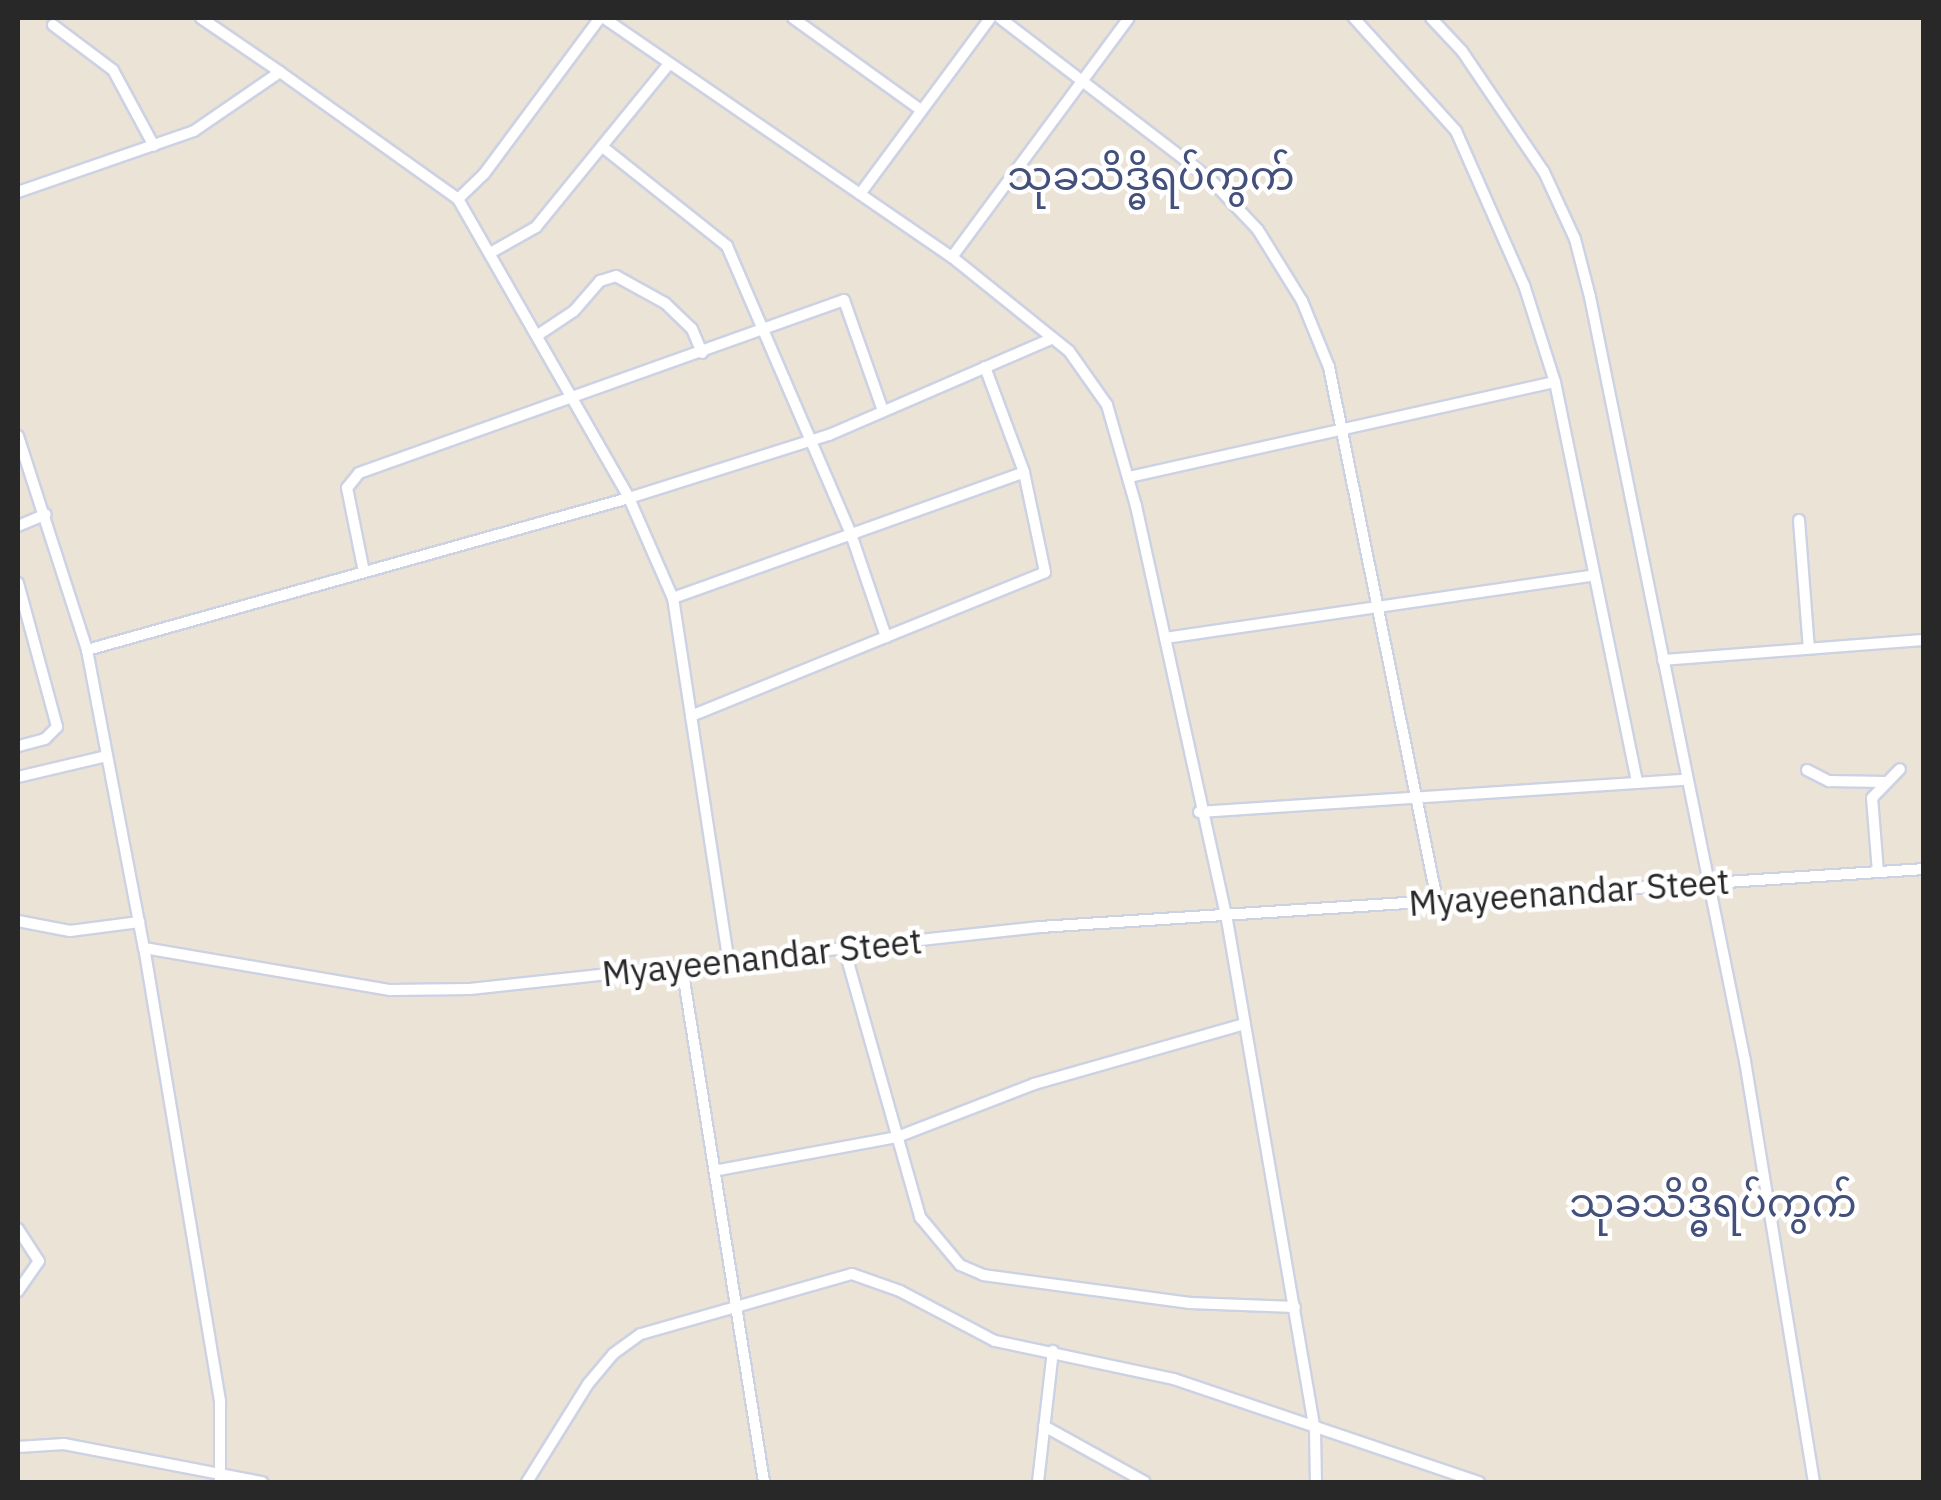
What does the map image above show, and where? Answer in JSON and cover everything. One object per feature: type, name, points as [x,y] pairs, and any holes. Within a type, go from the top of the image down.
[{"type":"street","points":[[200,18],[458,199],[575,400],[629,498],[673,598],[728,962]]},
{"type":"street","points":[[458,199],[602,18],[952,258],[1054,338],[1107,405],[1129,477],[1200,812],[1226,914],[1316,1431],[1316,1482]]},
{"type":"street","points":[[793,18],[922,110]]},
{"type":"street","points":[[860,194],[990,18]]},
{"type":"street","points":[[1000,18],[1210,179],[1258,230],[1302,301],[1329,367],[1438,900]]},
{"type":"street","points":[[952,258],[1128,18]]},
{"type":"street","points":[[1354,18],[1456,131],[1524,285],[1555,382],[1637,783]]},
{"type":"street","points":[[1430,18],[1506,111],[1575,239],[1745,1061],[1814,1482]]},
{"type":"street","points":[[52,25],[113,70],[154,146]]},
{"type":"street","points":[[492,252],[536,227],[604,148],[668,64]]},
{"type":"street","points":[[18,192],[194,131],[280,72]]},
{"type":"street","points":[[604,148],[727,246],[767,329],[850,534],[886,636]]},
{"type":"street","points":[[538,335],[574,312],[600,281],[616,276],[665,303],[692,330],[702,353]]},
{"type":"street","points":[[364,572],[349,480],[844,300],[883,412]]},
{"type":"street","points":[[87,650],[629,498],[810,440],[1054,338]]},
{"type":"street","points":[[691,716],[1045,572],[1024,472],[985,367]]},
{"type":"street","points":[[1129,477],[1555,382]]},
{"type":"street","points":[[18,436],[87,650],[144,948],[220,1401],[222,1478]]},
{"type":"street","points":[[673,598],[1024,472]]},
{"type":"street","points":[[18,526],[46,514]]},
{"type":"street","points":[[1799,520],[1809,649]]},
{"type":"street","points":[[1165,638],[1592,576]]},
{"type":"street","points":[[18,583],[57,727],[45,739],[18,746]]},
{"type":"street","points":[[1663,660],[1924,640]]},
{"type":"street","points":[[18,777],[107,756]]},
{"type":"street","points":[[1878,872],[1872,809],[1884,782],[1900,769]]},
{"type":"street","points":[[1807,770],[1829,781],[1884,782]]},
{"type":"street","points":[[1200,812],[1685,780]]},
{"type":"street","name":"Myayeenandar Steet","points":[[144,948],[390,990],[470,989],[844,948],[1226,914],[1924,868]]},
{"type":"street","points":[[18,921],[70,930],[139,922]]},
{"type":"street","points":[[844,948],[920,1217],[960,1265],[983,1275],[1190,1304],[1296,1307]]},
{"type":"street","points":[[682,967],[719,1170],[735,1304],[764,1482]]},
{"type":"street","points":[[719,1170],[897,1137],[1034,1084],[1244,1024]]},
{"type":"street","points":[[18,1230],[38,1261],[18,1291]]},
{"type":"street","points":[[527,1482],[612,1354],[641,1334],[735,1304],[852,1274],[900,1291],[995,1341],[1174,1379],[1316,1431],[1479,1482]]},
{"type":"street","points":[[1038,1482],[1053,1351]]},
{"type":"street","points":[[1044,1426],[1145,1482]]},
{"type":"street","points":[[18,1447],[64,1444],[222,1478],[262,1482]]},
{"type":"district","name":"သုခသိဒ္ဓိရပ်ကွက်","points":[[1151,175]]},
{"type":"district","name":"သုခသိဒ္ဓိရပ်ကွက်","points":[[1713,1202]]}]
